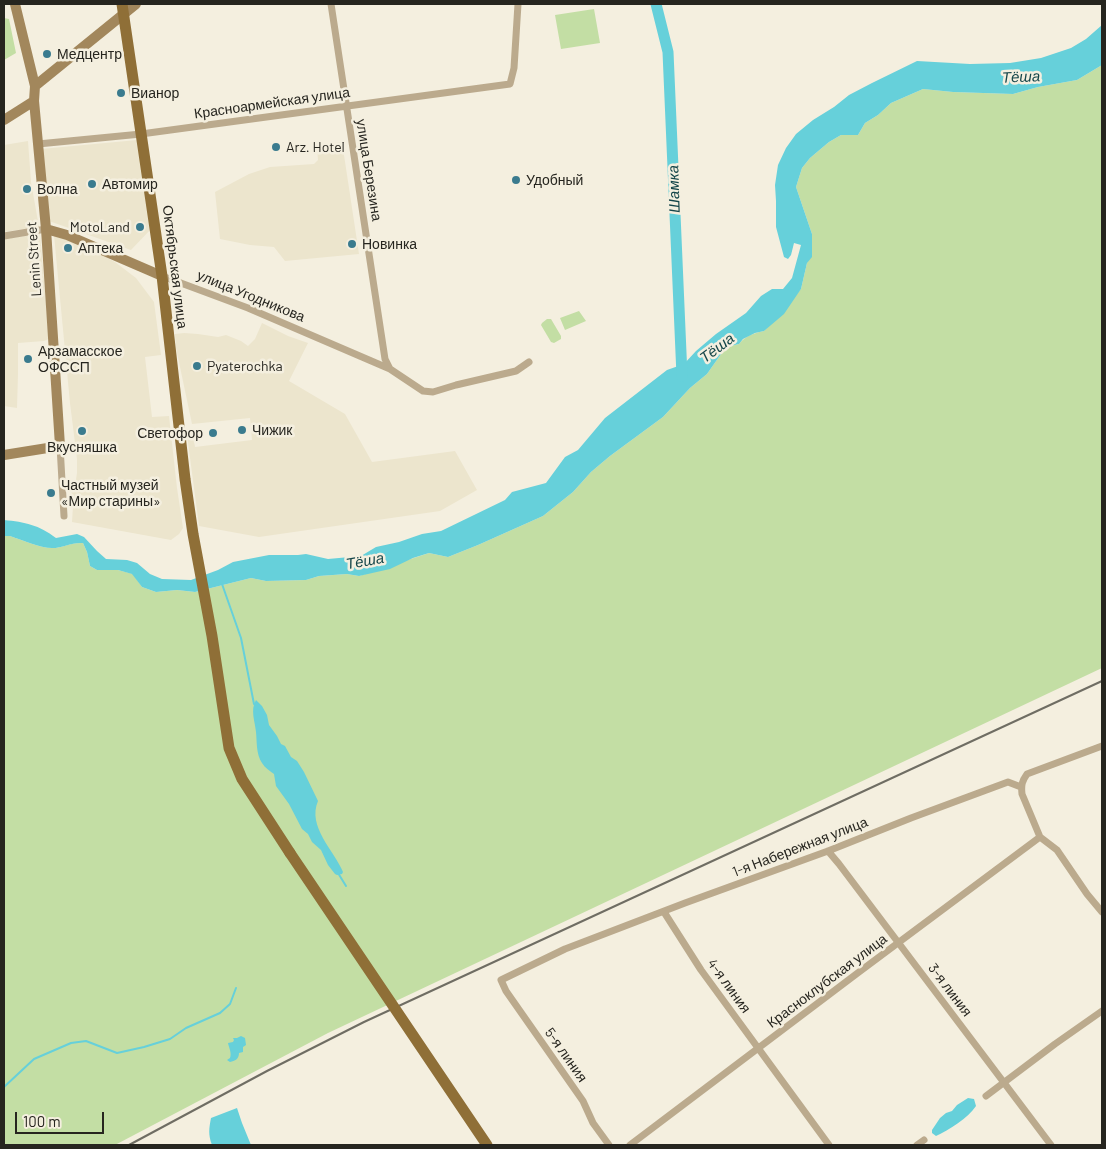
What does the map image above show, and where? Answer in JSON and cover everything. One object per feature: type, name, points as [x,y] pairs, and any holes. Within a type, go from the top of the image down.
[{"type":"main road","name":"Октябрьская улица","points":[[123,9],[162,276],[193,534],[212,636],[229,748],[242,779],[290,853],[487,1145]]},
{"type":"street","name":"Lenin Street","points":[[15,4],[34,86],[46,228],[64,516]]},
{"type":"street","points":[[34,86],[123,9],[136,4]]},
{"type":"street","name":"улица Березина","points":[[331,4],[385,359],[390,369]]},
{"type":"street","name":"Красноармейская улица","points":[[38,144],[141,134],[510,84],[514,68],[518,4]]},
{"type":"street","points":[[4,120],[34,101]]},
{"type":"street","points":[[4,236],[46,228]]},
{"type":"street","name":"улица Угодникова","points":[[46,228],[68,234],[162,276],[248,308],[390,369],[423,391],[433,392],[516,371],[529,362]]},
{"type":"street","points":[[4,455],[60,446]]},
{"type":"street","points":[[1102,746],[1027,774],[1022,780],[1021,787],[1022,794],[1040,837],[1057,850],[1087,894],[1102,912]]},
{"type":"street","name":"1-я Набережная улица","points":[[501,980],[565,950],[911,818],[1008,782],[1021,787]]},
{"type":"street","name":"Красноклубская улица","points":[[630,1145],[1040,837]]},
{"type":"street","name":"3-я линия","points":[[828,851],[1051,1145]]},
{"type":"street","name":"4-я линия","points":[[664,912],[701,970],[830,1145]]},
{"type":"street","name":"5-я линия","points":[[501,980],[506,991],[583,1101],[593,1123],[608,1145]]},
{"type":"street","points":[[986,1096],[1102,1010]]},
{"type":"street","points":[[917,1145],[924,1140]]},
{"type":"shaded area","points":[[137,140],[151,229],[131,250],[49,221],[41,149]]},
{"type":"shaded area","points":[[28,141],[31,182],[39,227],[4,232],[4,145]]},
{"type":"shaded area","points":[[342,142],[359,254],[285,261],[274,247],[250,245],[220,239],[215,192],[249,174],[270,167],[314,164],[318,160],[317,147],[319,145]]},
{"type":"shaded area","points":[[40,234],[49,339],[18,343],[17,408],[4,406],[4,239]]},
{"type":"shaded area","points":[[54,235],[88,247],[115,262],[136,278],[154,302],[161,355],[145,357],[152,417],[169,416],[183,528],[171,540],[72,522],[71,488],[75,486],[77,459]]},
{"type":"shaded area","points":[[262,323],[288,336],[308,343],[289,381],[345,414],[372,462],[455,451],[477,490],[440,511],[259,537],[199,526],[187,435],[193,435],[195,447],[252,440],[250,418],[192,424],[176,348],[175,334],[184,333],[218,337],[226,335],[248,346],[255,339]]},
{"type":"green space","points":[[594,9],[600,43],[561,49],[555,15]]},
{"type":"green space","points":[[4,18],[9,19],[16,53],[4,60]]},
{"type":"green space","points":[[1102,65],[1102,668],[328,1033],[115,1145],[4,1145],[4,536],[10,536],[47,548],[83,543],[90,566],[97,570],[118,570],[133,574],[142,587],[156,592],[177,590],[195,592],[251,578],[266,581],[306,580],[319,576],[347,574],[359,576],[429,553],[448,557],[478,545],[543,516],[573,492],[591,472],[610,456],[663,417],[690,388],[707,374],[726,347],[739,344],[750,335],[764,331],[801,289],[812,234],[796,187],[802,168],[810,158],[829,142],[841,135],[858,135],[865,123],[878,115],[891,103],[923,89],[1013,94],[1077,80]]},
{"type":"green space","points":[[579,311],[586,321],[565,330],[560,318]]},
{"type":"green space","points":[[547,319],[551,319],[561,336],[561,339],[554,343],[551,342],[541,325]]},
{"type":"water","points":[[1102,25],[1102,65],[1077,80],[1013,94],[923,89],[891,103],[878,115],[865,123],[858,135],[841,135],[829,142],[810,158],[802,168],[796,187],[812,234],[812,257],[807,263],[801,289],[784,314],[764,331],[743,339],[739,344],[726,347],[707,374],[690,388],[663,417],[610,456],[591,472],[573,492],[543,516],[448,557],[429,553],[390,569],[359,576],[347,574],[319,576],[306,580],[266,581],[251,578],[195,592],[177,590],[156,592],[142,587],[132,574],[118,570],[97,570],[90,566],[83,543],[47,548],[10,536],[4,536],[4,520],[32,525],[56,538],[77,534],[84,537],[106,559],[127,560],[137,563],[150,574],[162,579],[191,580],[233,562],[269,555],[306,554],[328,559],[361,556],[376,547],[422,534],[441,531],[505,500],[512,492],[546,483],[565,457],[578,450],[605,418],[667,370],[684,364],[716,334],[746,313],[761,296],[772,289],[783,289],[792,278],[801,245],[794,243],[791,255],[788,259],[784,257],[776,227],[775,185],[778,165],[786,148],[796,134],[849,95],[917,61],[970,64],[1010,63],[1041,58],[1071,48],[1086,39]]},
{"type":"water","points":[[256,700],[262,706],[267,715],[269,725],[281,744],[285,746],[291,757],[297,761],[304,772],[318,801],[316,820],[319,829],[339,864],[343,872],[342,874],[335,874],[328,865],[321,850],[302,829],[289,804],[276,786],[274,774],[260,759],[253,712]]},
{"type":"water","points":[[241,1036],[245,1038],[246,1045],[243,1047],[243,1052],[239,1053],[235,1060],[230,1062],[227,1060],[231,1054],[228,1043],[233,1042],[233,1038]]},
{"type":"water","points":[[968,1098],[974,1099],[976,1106],[968,1115],[936,1136],[932,1133],[940,1118]]},
{"type":"water","points":[[237,1108],[251,1145],[212,1145],[209,1132],[211,1118]]},
{"type":"waterway","name":"Шамка","points":[[656,4],[668,52],[682,376]]},
{"type":"waterway","name":"Тёша","points":[[222,584],[241,638],[254,704]]},
{"type":"waterway","name":"Тёша","points":[[338,873],[346,886]]},
{"type":"waterway","points":[[4,1087],[34,1059],[71,1043],[86,1041],[117,1053],[170,1039],[186,1028],[220,1013],[230,1004],[236,988]]},
{"type":"railway","points":[[129,1145],[267,1071],[364,1022],[1102,681]]},
{"type":"place","name":"Медцентр","points":[[47,54]]},
{"type":"place","name":"Вианор","points":[[121,93]]},
{"type":"place","name":"Arz. Hotel","points":[[276,147]]},
{"type":"place","name":"Удобный","points":[[516,180]]},
{"type":"place","name":"Автомир","points":[[92,184]]},
{"type":"place","name":"Волна","points":[[27,189]]},
{"type":"place","name":"MotoLand","points":[[140,227]]},
{"type":"place","name":"Новинка","points":[[352,244]]},
{"type":"place","name":"Аптека","points":[[68,248]]},
{"type":"place","name":"Арзамасское ОФССП","points":[[28,359]]},
{"type":"place","name":"Pyaterochka","points":[[197,366]]},
{"type":"place","name":"Чижик","points":[[242,430]]},
{"type":"place","name":"Вкусняшка","points":[[82,431]]},
{"type":"place","name":"Светофор","points":[[213,433]]},
{"type":"place","name":"Частный музей «Мир старины»","points":[[51,493]]}]
